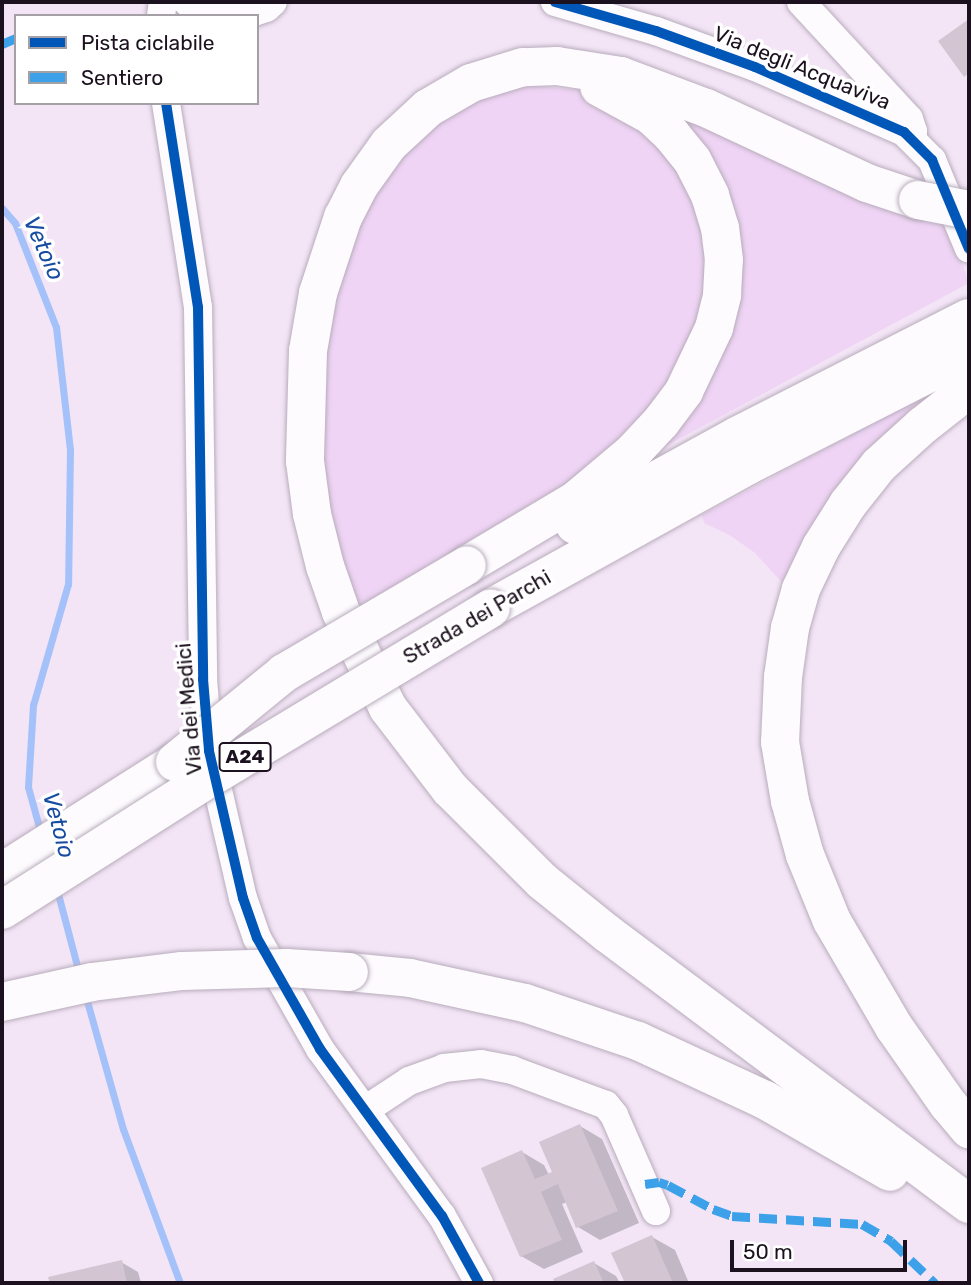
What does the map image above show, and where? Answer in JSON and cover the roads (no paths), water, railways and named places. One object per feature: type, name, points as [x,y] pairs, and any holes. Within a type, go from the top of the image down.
[{"type":"highway","points":[[969,209],[918,200],[826,165],[661,88],[593,70],[546,66],[495,73],[471,83],[428,108],[380,155],[343,217],[318,293],[308,351],[304,404],[305,461],[312,514],[325,566],[364,664],[388,708],[450,789],[485,828],[542,881],[608,934],[969,1204]]},
{"type":"highway","points":[[428,108],[471,91],[541,78],[590,83],[616,93],[652,116],[692,160],[713,206],[720,228],[724,260],[722,295],[714,328],[684,391],[661,422],[593,487],[547,519],[478,585]]},
{"type":"highway","name":"Strada dei Parchi","points":[[2,872],[175,762],[677,468],[969,318]]},
{"type":"highway","points":[[967,366],[939,411],[879,466],[848,503],[821,547],[801,589],[790,628],[782,677],[780,742],[790,801],[805,855],[832,921],[894,1027],[948,1104],[969,1129]]},
{"type":"highway","name":"Strada dei Parchi","points":[[2,910],[225,769],[478,585],[967,366]]},
{"type":"highway","points":[[2,1002],[92,982],[182,971],[287,968],[410,978],[525,1003],[638,1041],[765,1100],[895,1175],[969,1224]]},
{"type":"street","points":[[187,2],[254,12],[273,2]]},
{"type":"street","name":"Via degli Acquaviva","points":[[555,2],[656,31],[755,67],[900,130],[919,143],[932,160],[969,249]]},
{"type":"street","points":[[801,2],[909,119],[912,134],[900,130]]},
{"type":"street","name":"Via dei Medici","points":[[166,105],[198,307],[203,679],[213,775],[243,898],[257,938],[320,1049],[442,1216],[479,1283]]},
{"type":"street","points":[[365,1110],[409,1080],[444,1068],[481,1064],[512,1070],[606,1105],[614,1115],[656,1211]]},
{"type":"waterway","name":"Vetoio","points":[[2,208],[15,223],[56,327],[70,449],[68,584],[33,705],[28,787],[41,834]]},
{"type":"waterway","name":"Vetoio","points":[[57,890],[79,973]]},
{"type":"waterway","name":"Vetoio","points":[[85,994],[123,1129],[180,1283]]}]
